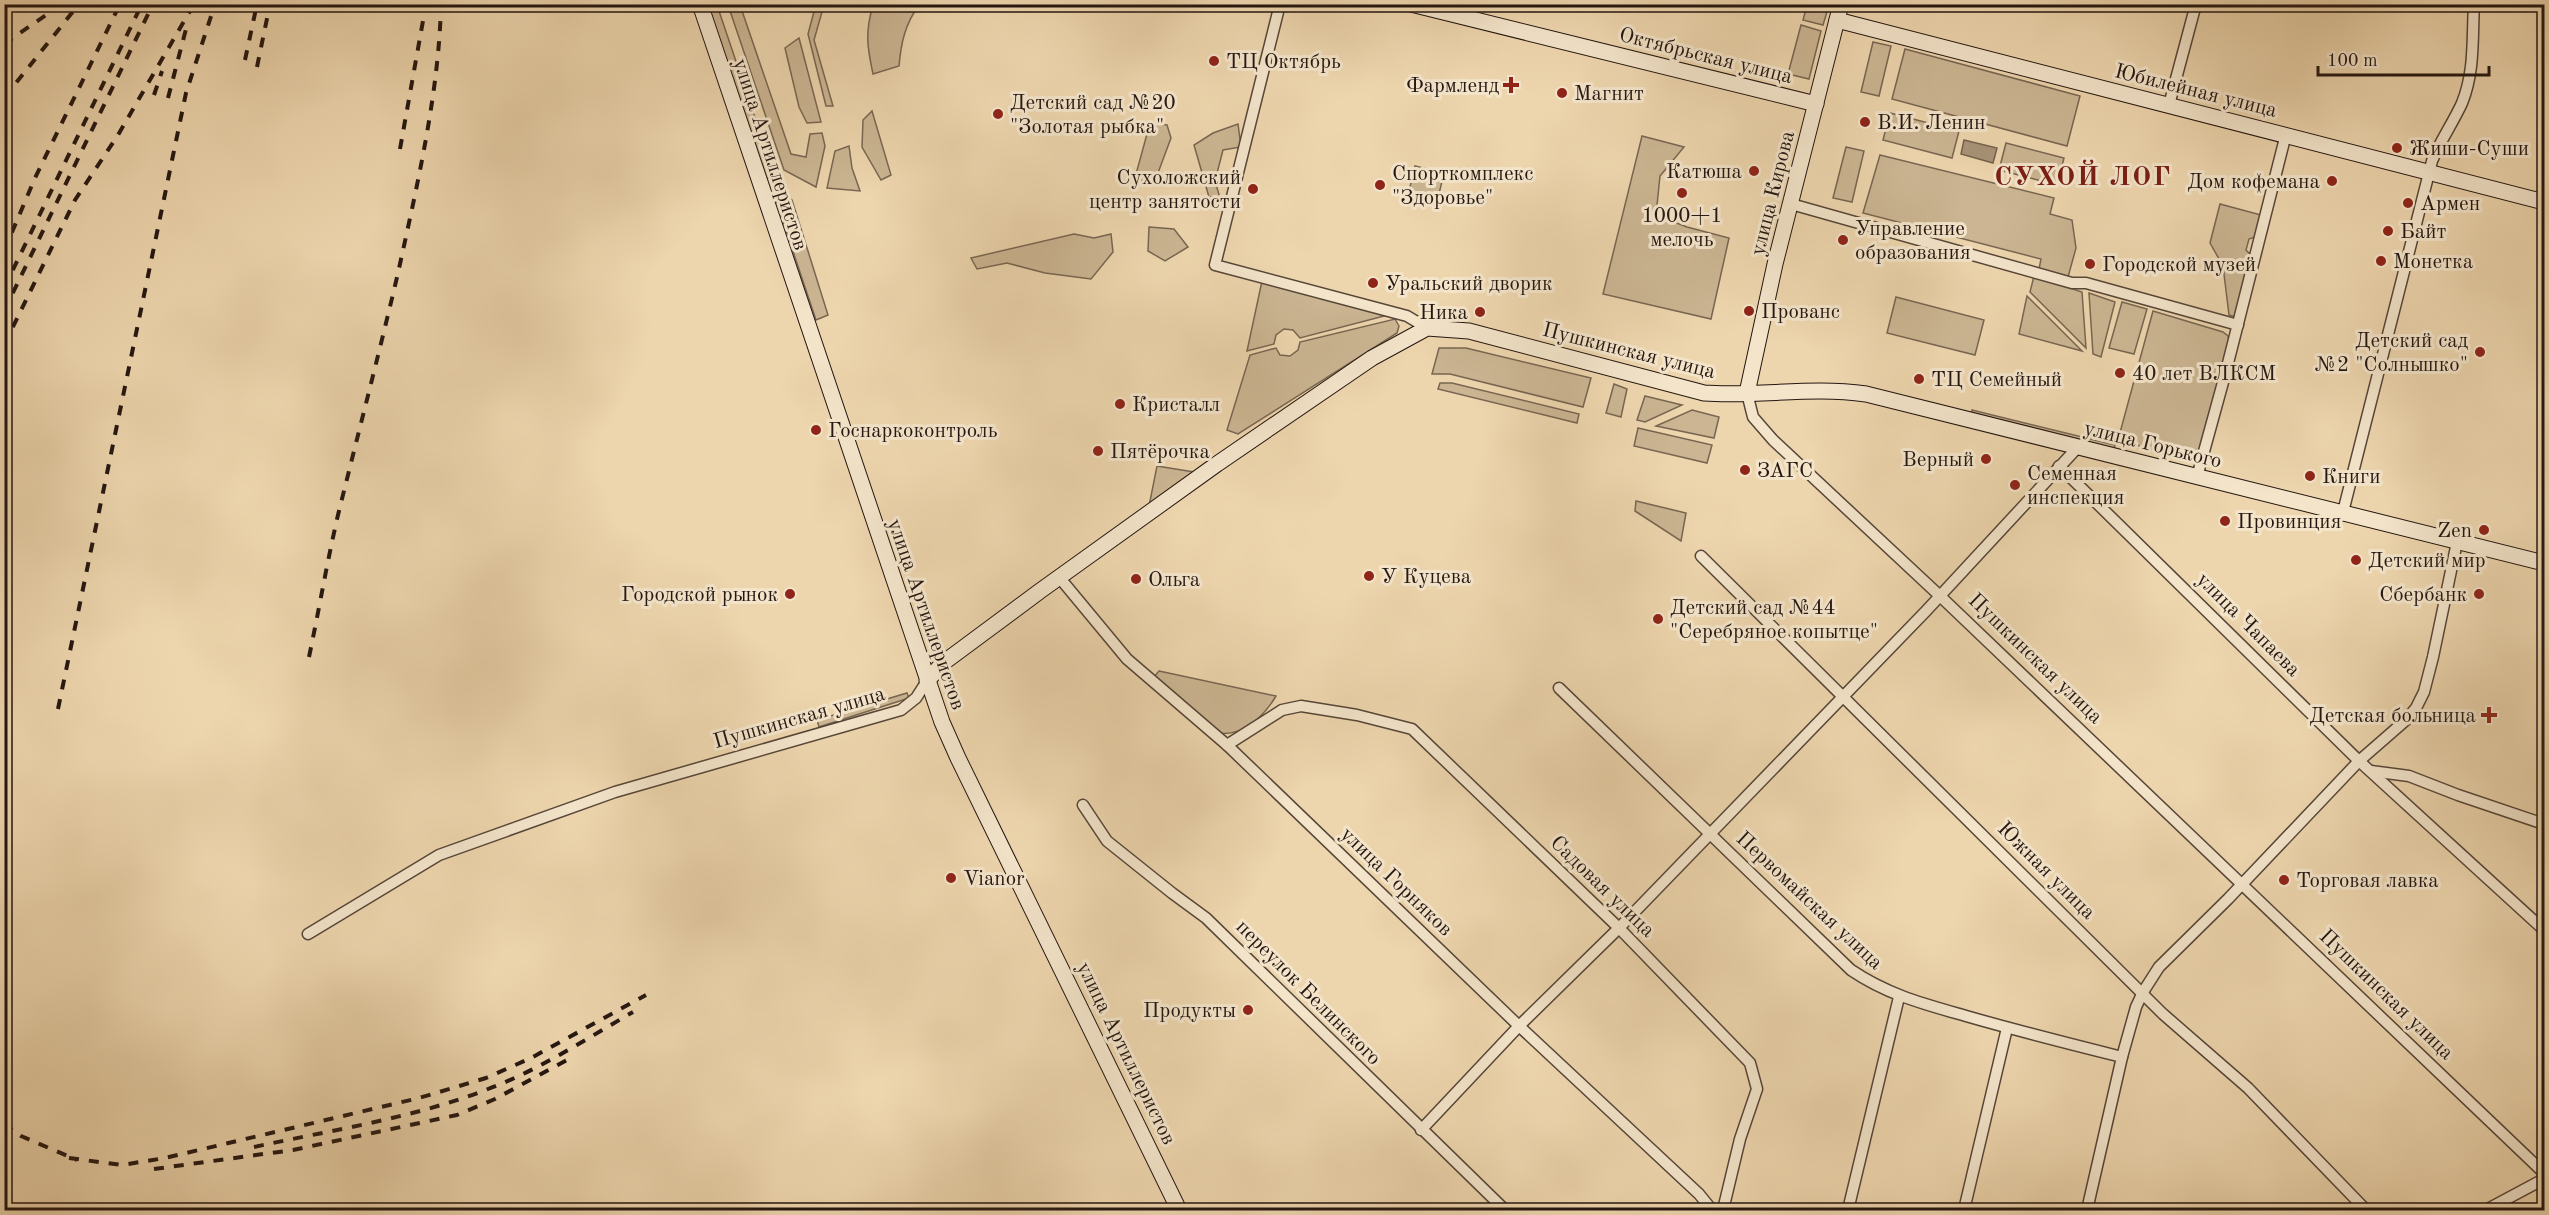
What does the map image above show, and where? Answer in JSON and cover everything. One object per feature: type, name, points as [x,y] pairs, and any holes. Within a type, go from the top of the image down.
[{"type":"street","name":"улица Артиллеристов","points":[[700,4],[927,681],[958,758],[1055,952],[1179,1210]]},
{"type":"street","name":"Пушкинская улица","points":[[1280,4],[1215,265],[1407,316],[1427,328],[1469,331],[1704,393],[1747,393],[1754,417],[1773,440],[2243,884],[2544,1173]]},
{"type":"street","name":"Октябрьская улица","points":[[1411,4],[1816,104]]},
{"type":"street","name":"улица Кирова","points":[[1747,393],[1841,4]]},
{"type":"street","points":[[2169,105],[2196,4]]},
{"type":"street","points":[[2343,512],[2429,171],[2440,140],[2462,103],[2468,85],[2473,57],[2474,4]]},
{"type":"street","name":"Юбилейная улица","points":[[1837,20],[2544,202]]},
{"type":"street","points":[[2197,477],[2286,134]]},
{"type":"street","points":[[1791,204],[2072,283],[2085,283],[2238,325]]},
{"type":"street","name":"Пушкинская улица","points":[[308,934],[439,855],[615,792],[901,710],[916,698],[927,681],[944,663],[1059,577],[1217,464],[1372,358],[1427,328]]},
{"type":"street","name":"улица Горького","points":[[1747,393],[1834,390],[1866,394],[2544,563]]},
{"type":"street","points":[[1421,1130],[1519,1026],[1619,928],[1940,596],[2078,447]]},
{"type":"street","name":"улица Чапаева","points":[[2060,466],[2359,761],[2544,930]]},
{"type":"street","points":[[2087,1210],[2122,1057],[2136,1007],[2143,992],[2159,967],[2243,884],[2359,761],[2406,720],[2416,708],[2424,692],[2457,542]]},
{"type":"street","name":"Южная улица","points":[[1701,556],[2163,1014],[2248,1088],[2366,1210]]},
{"type":"street","name":"улица Горняков","points":[[1059,577],[1127,659],[1227,745],[1519,1026],[1699,1194],[1712,1210]]},
{"type":"street","name":"Первомайская улица","points":[[1559,688],[1851,970],[1875,987],[2007,1028],[2122,1057]]},
{"type":"street","name":"Садовая улица","points":[[1227,745],[1281,710],[1301,706],[1366,716],[1412,729],[1619,928],[1738,1048],[1750,1063],[1757,1089],[1740,1139],[1723,1210]]},
{"type":"street","points":[[2370,771],[2409,776],[2544,824]]},
{"type":"street","name":"переулок Белинского","points":[[1083,805],[1107,841],[1206,918],[1505,1210]]},
{"type":"street","points":[[1848,1210],[1899,996]]},
{"type":"street","points":[[1964,1210],[2007,1028]]},
{"type":"street","points":[[2486,1210],[2544,1179]]},
{"type":"shaded area","points":[[816,4],[824,5],[814,40],[833,106],[826,106],[808,34]]},
{"type":"shaded area","points":[[708,5],[717,5],[775,177],[766,178]]},
{"type":"shaded area","points":[[728,5],[740,5],[791,154],[806,157],[810,134],[822,133],[825,146],[816,187],[784,170]]},
{"type":"shaded area","points":[[873,5],[919,5],[904,34],[899,66],[873,74],[868,39]]},
{"type":"shaded area","points":[[1807,5],[1829,5],[1823,25],[1803,20]]},
{"type":"shaded area","points":[[1801,25],[1821,31],[1809,79],[1788,74]]},
{"type":"shaded area","points":[[799,38],[821,122],[807,123],[799,107],[785,48]]},
{"type":"shaded area","points":[[1873,42],[1891,46],[1879,96],[1861,92]]},
{"type":"shaded area","points":[[1905,49],[2080,96],[2067,146],[1892,99]]},
{"type":"shaded area","points":[[872,111],[891,175],[881,180],[862,147],[863,120]]},
{"type":"shaded area","points":[[1890,113],[1959,131],[1952,158],[1883,140]]},
{"type":"shaded area","points":[[1150,123],[1167,125],[1171,138],[1155,181],[1146,186],[1136,174]]},
{"type":"shaded area","points":[[1238,124],[1241,147],[1223,150],[1215,181],[1220,198],[1209,197],[1194,145],[1213,133]]},
{"type":"shaded area","points":[[1642,136],[1684,147],[1660,176],[1656,215],[1687,227],[1729,238],[1711,319],[1603,294]]},
{"type":"shaded area","points":[[1964,140],[1997,148],[1993,163],[1961,154]]},
{"type":"shaded area","points":[[2006,143],[2064,158],[2057,185],[1999,170]]},
{"type":"shaded area","points":[[849,146],[852,168],[860,191],[827,188],[835,151]]},
{"type":"shaded area","points":[[1846,147],[1864,151],[1852,202],[1833,198]]},
{"type":"shaded area","points":[[1880,155],[2054,198],[2050,214],[2072,220],[2076,248],[2068,277],[2039,269],[2041,259],[1863,213]]},
{"type":"shaded area","points":[[1415,166],[1444,173],[1438,198],[1409,191]]},
{"type":"shaded area","points":[[782,194],[792,200],[828,315],[816,320],[774,195]]},
{"type":"shaded area","points":[[2220,204],[2261,215],[2255,237],[2249,239],[2246,250],[2251,255],[2236,317],[2229,315],[2223,266],[2210,243]]},
{"type":"shaded area","points":[[1149,227],[1174,229],[1188,247],[1165,261],[1148,251]]},
{"type":"shaded area","points":[[1074,234],[1094,238],[1111,234],[1113,252],[1091,279],[1045,273],[1007,263],[977,269],[971,258]]},
{"type":"shaded area","points":[[2034,276],[2082,292],[2086,348],[2030,292]]},
{"type":"shaded area","points":[[1262,281],[1388,315],[1300,338],[1293,330],[1284,329],[1276,335],[1274,344],[1247,351]]},
{"type":"shaded area","points":[[2089,293],[2115,302],[2101,357],[2093,354]]},
{"type":"shaded area","points":[[2027,296],[2082,351],[2019,334]]},
{"type":"shaded area","points":[[1896,297],[1984,320],[1975,355],[1887,333]]},
{"type":"shaded area","points":[[2122,302],[2147,309],[2134,354],[2109,348]]},
{"type":"shaded area","points":[[2153,311],[2223,332],[2228,336],[2229,342],[2199,462],[2118,440]]},
{"type":"shaded area","points":[[1395,319],[1399,326],[1397,333],[1238,434],[1227,430],[1250,355],[1276,348],[1280,355],[1290,356],[1298,350],[1300,342]]},
{"type":"shaded area","points":[[1439,348],[1466,348],[1591,378],[1583,407],[1450,374],[1432,374]]},
{"type":"shaded area","points":[[1440,383],[1452,383],[1579,414],[1577,423],[1438,389]]},
{"type":"shaded area","points":[[1614,384],[1627,389],[1621,417],[1606,413]]},
{"type":"shaded area","points":[[1645,396],[1682,405],[1645,422],[1637,420]]},
{"type":"shaded area","points":[[1692,410],[1719,417],[1714,438],[1656,426]]},
{"type":"shaded area","points":[[1972,410],[2115,445],[2113,452],[1971,417]]},
{"type":"shaded area","points":[[1638,428],[1712,445],[1707,463],[1634,446]]},
{"type":"shaded area","points":[[1157,466],[1194,472],[1149,506]]},
{"type":"shaded area","points":[[1636,501],[1686,513],[1681,541],[1635,511]]},
{"type":"shaded area","points":[[1159,671],[1276,696],[1252,724],[1236,732],[1218,733],[1153,678]]},
{"type":"shaded area","points":[[907,693],[909,698],[819,727],[817,720]]},
{"type":"railway","points":[[4,44],[62,4]]},
{"type":"railway","points":[[4,98],[79,4]]},
{"type":"railway","points":[[4,251],[35,178],[120,4]]},
{"type":"railway","points":[[4,288],[142,4]]},
{"type":"railway","points":[[4,311],[153,4]]},
{"type":"railway","points":[[4,345],[75,200],[118,135],[194,4]]},
{"type":"railway","points":[[58,709],[186,93],[215,4]]},
{"type":"railway","points":[[245,60],[257,4]]},
{"type":"railway","points":[[257,67],[270,4]]},
{"type":"railway","points":[[400,149],[426,4]]},
{"type":"railway","points":[[309,657],[330,550],[391,303],[419,173],[432,105],[441,4]]},
{"type":"railway","points":[[168,98],[186,29]]},
{"type":"railway","points":[[154,95],[162,71]]},
{"type":"railway","points":[[69,1158],[122,1165],[165,1158],[419,1098],[486,1078],[531,1058],[646,995]]},
{"type":"railway","points":[[254,1147],[372,1122],[460,1099],[526,1073],[633,1012]]},
{"type":"railway","points":[[154,1169],[293,1150],[457,1115],[495,1099],[569,1059]]},
{"type":"railway","points":[[4,1124],[21,1136],[77,1160]]},
{"type":"place","name":"ТЦ Октябрь","points":[[1214,61]]},
{"type":"place","name":"Фармленд","points":[[1511,85]]},
{"type":"place","name":"Магнит","points":[[1562,93]]},
{"type":"place","name":"Детский сад №20 \"Золотая рыбка\"","points":[[998,114]]},
{"type":"place","name":"В.И. Ленин","points":[[1865,122]]},
{"type":"place","name":"Жиши-Суши","points":[[2397,148]]},
{"type":"place","name":"Катюша","points":[[1754,171]]},
{"type":"place","name":"Дом кофемана","points":[[2332,181]]},
{"type":"place","name":"Спорткомплекс \"Здоровье\"","points":[[1380,185]]},
{"type":"place","name":"Сухоложский центр занятости","points":[[1253,189]]},
{"type":"place","name":"1000+1 мелочь","points":[[1682,193]]},
{"type":"place","name":"Армен","points":[[2408,203]]},
{"type":"place","name":"Байт","points":[[2388,231]]},
{"type":"place","name":"Управление образования","points":[[1843,240]]},
{"type":"place","name":"Монетка","points":[[2381,261]]},
{"type":"place","name":"Городской музей","points":[[2090,264]]},
{"type":"place","name":"Уральский дворик","points":[[1373,283]]},
{"type":"place","name":"Прованс","points":[[1749,311]]},
{"type":"place","name":"Ника","points":[[1480,312]]},
{"type":"place","name":"Детский сад №2 \"Солнышко\"","points":[[2480,352]]},
{"type":"place","name":"40 лет ВЛКСМ","points":[[2120,373]]},
{"type":"place","name":"ТЦ Семейный","points":[[1919,379]]},
{"type":"place","name":"Кристалл","points":[[1120,404]]},
{"type":"place","name":"Госнаркоконтроль","points":[[816,430]]},
{"type":"place","name":"Пятёрочка","points":[[1098,451]]},
{"type":"place","name":"Верный","points":[[1986,459]]},
{"type":"place","name":"ЗАГС","points":[[1745,470]]},
{"type":"place","name":"Книги","points":[[2310,476]]},
{"type":"place","name":"Семенная инспекция","points":[[2015,485]]},
{"type":"place","name":"Провинция","points":[[2225,521]]},
{"type":"place","name":"Zen","points":[[2484,530]]},
{"type":"place","name":"Детский мир","points":[[2356,560]]},
{"type":"place","name":"У Куцева","points":[[1369,576]]},
{"type":"place","name":"Ольга","points":[[1136,579]]},
{"type":"place","name":"Городской рынок","points":[[790,594]]},
{"type":"place","name":"Сбербанк","points":[[2479,594]]},
{"type":"place","name":"Детский сад №44 \"Серебряное копытце\"","points":[[1658,619]]},
{"type":"place","name":"Детская больница","points":[[2489,715]]},
{"type":"place","name":"Vianor","points":[[951,878]]},
{"type":"place","name":"Торговая лавка","points":[[2284,880]]},
{"type":"place","name":"Продукты","points":[[1248,1010]]},
{"type":"district","name":"СУХОЙ ЛОГ","points":[[2083,176]]}]
